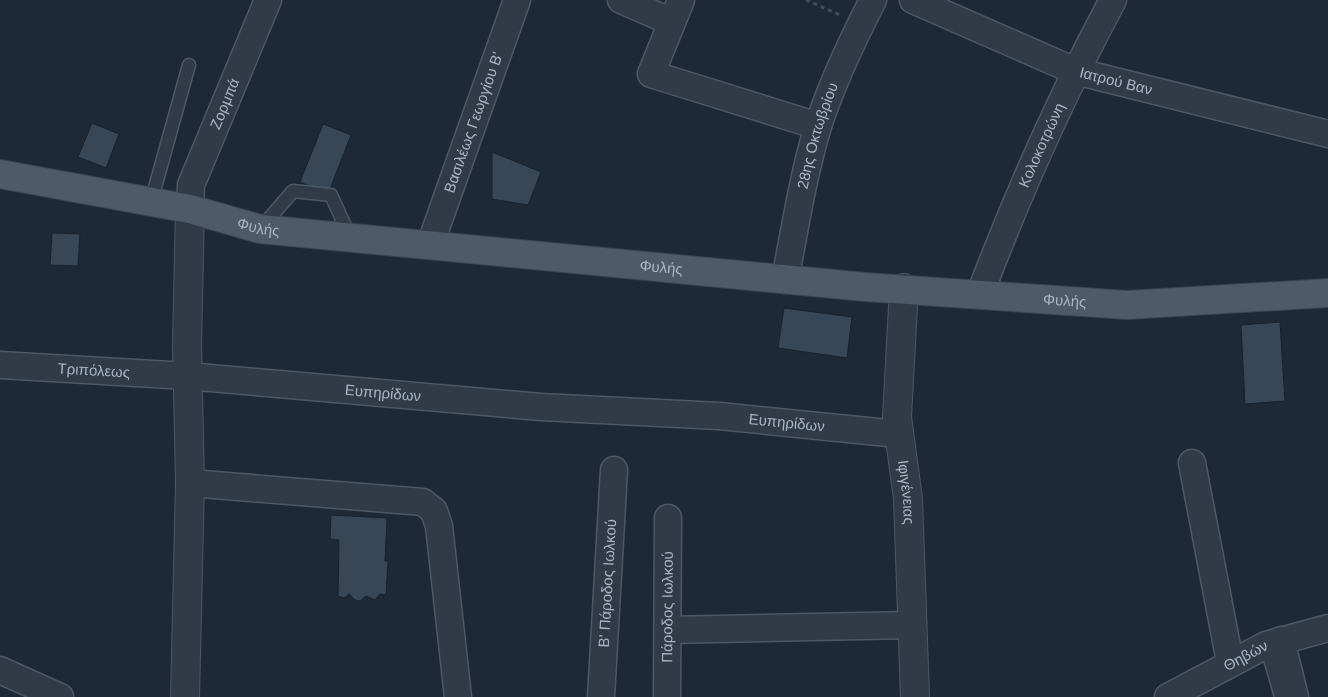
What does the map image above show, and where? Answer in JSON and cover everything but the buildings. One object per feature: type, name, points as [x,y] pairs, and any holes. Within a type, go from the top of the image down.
[{"type":"main road","name":"Φυλής","points":[[0,174],[190,209],[260,229],[786,280],[1127,305],[1328,293]]},
{"type":"street","name":"Ζορμπά","points":[[190,209],[191,185],[268,0]]},
{"type":"street","name":"Βασιλέως Γεωργίου Β'","points":[[430,245],[517,0]]},
{"type":"street","points":[[621,0],[677,11],[651,74],[818,126]]},
{"type":"street","name":"28ης Οκτωβρίου","points":[[786,280],[803,182],[818,126],[834,83],[873,0]]},
{"type":"street","name":"Ιατρού Βαν","points":[[912,0],[1075,71],[1328,134]]},
{"type":"street","name":"Κολοκοτρώνη","points":[[980,294],[1002,234],[1075,71],[1113,0]]},
{"type":"street","points":[[185,697],[190,483],[187,376],[190,209]]},
{"type":"street","name":"Ιφιγένειας","points":[[904,288],[897,402],[898,434],[908,498],[915,697]]},
{"type":"street","name":"Τριπόλεως","points":[[0,365],[187,376]]},
{"type":"street","name":"Ευπηρίδων","points":[[187,376],[542,407],[718,416],[898,434]]},
{"type":"street","points":[[1192,464],[1230,662]]},
{"type":"street","name":"Β' Πάροδος Ιωλκού","points":[[601,697],[614,470]]},
{"type":"street","points":[[190,483],[423,502],[434,510],[439,526],[458,697]]},
{"type":"street","name":"Πάροδος Ιωλκού","points":[[667,697],[668,518]]},
{"type":"street","points":[[668,630],[911,625]]},
{"type":"street","name":"Θηβών","points":[[1169,696],[1230,662],[1274,642],[1328,628]]},
{"type":"street","points":[[1274,642],[1295,697]]},
{"type":"street","points":[[0,670],[60,697]]},
{"type":"lane","points":[[151,202],[189,66]]},
{"type":"lane","points":[[260,229],[293,191],[331,196],[350,237]]},
{"type":"lane","points":[[1274,642],[1281,697]]},
{"type":"path","points":[[806,0],[860,25]]}]
